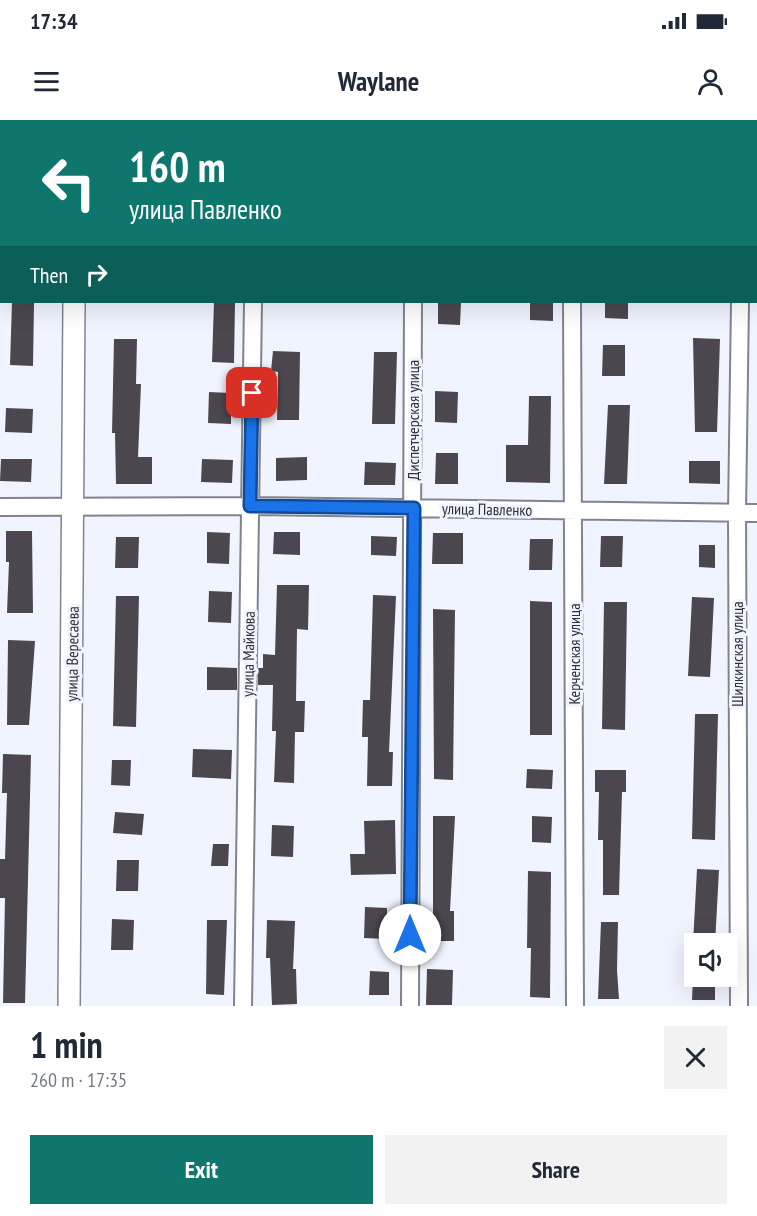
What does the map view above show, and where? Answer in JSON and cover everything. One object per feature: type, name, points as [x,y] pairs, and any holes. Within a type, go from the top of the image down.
[{"type":"street","name":"улица Вересаева","points":[[69,1006],[74,303]]},
{"type":"street","name":"улица Майкова","points":[[243,1006],[253,303]]},
{"type":"street","name":"Диспетчерская улица","points":[[410,1006],[414,508],[413,303]]},
{"type":"street","name":"Керченская улица","points":[[572,303],[575,1006]]},
{"type":"street","name":"Шилкинская улица","points":[[739,1006],[737,513],[740,303]]},
{"type":"street","name":"улица Павленко","points":[[0,507],[250,506],[757,513]]},
{"type":"building","points":[[12,303],[34,303],[33,366],[10,365]]},
{"type":"building","points":[[214,303],[235,303],[234,363],[212,362]]},
{"type":"building","points":[[438,303],[461,303],[460,325],[438,324]]},
{"type":"building","points":[[530,303],[553,303],[553,321],[530,320]]},
{"type":"building","points":[[605,303],[628,303],[628,319],[605,318]]},
{"type":"building","points":[[693,338],[720,339],[717,432],[695,432]]},
{"type":"building","points":[[114,339],[137,339],[136,384],[141,384],[138,457],[152,457],[152,484],[116,484],[115,433],[112,433]]},
{"type":"building","points":[[603,345],[625,345],[625,376],[602,376]]},
{"type":"building","points":[[273,351],[300,352],[299,420],[277,420],[278,372],[271,371]]},
{"type":"building","points":[[374,352],[397,352],[395,424],[372,424]]},
{"type":"building","points":[[435,391],[458,392],[457,423],[435,422]]},
{"type":"building","points":[[209,392],[231,393],[231,424],[208,423]]},
{"type":"building","points":[[529,396],[551,396],[550,483],[506,482],[506,445],[528,445]]},
{"type":"building","points":[[608,405],[630,405],[627,484],[604,484]]},
{"type":"building","points":[[6,408],[33,409],[32,433],[5,432]]},
{"type":"building","points":[[436,453],[458,453],[458,484],[435,484]]},
{"type":"building","points":[[307,457],[307,480],[276,481],[276,458]]},
{"type":"building","points":[[1,459],[32,459],[31,482],[0,481]]},
{"type":"building","points":[[202,459],[233,460],[232,483],[201,482]]},
{"type":"building","points":[[689,461],[720,461],[720,484],[689,483]]},
{"type":"building","points":[[365,462],[396,463],[395,485],[364,485]]},
{"type":"building","points":[[6,531],[32,531],[33,613],[7,613],[9,562],[6,562]]},
{"type":"building","points":[[207,532],[230,533],[229,564],[207,563]]},
{"type":"building","points":[[274,532],[300,532],[300,555],[273,554]]},
{"type":"building","points":[[433,533],[463,533],[463,564],[432,564]]},
{"type":"building","points":[[371,536],[397,537],[396,556],[371,555]]},
{"type":"building","points":[[601,536],[623,536],[622,567],[600,567]]},
{"type":"building","points":[[116,537],[139,537],[138,568],[115,568]]},
{"type":"building","points":[[530,539],[553,539],[552,570],[529,570]]},
{"type":"building","points":[[699,545],[715,545],[715,568],[699,567]]},
{"type":"building","points":[[277,585],[309,585],[308,630],[297,629],[296,701],[305,701],[304,732],[295,732],[294,783],[274,782],[276,731],[272,731],[273,685],[258,685],[258,668],[263,668],[263,654],[275,655]]},
{"type":"building","points":[[209,591],[232,592],[231,623],[208,622]]},
{"type":"building","points":[[373,595],[396,596],[389,752],[393,752],[392,786],[367,786],[368,737],[362,737],[363,700],[370,700]]},
{"type":"building","points":[[116,596],[139,596],[136,727],[113,726]]},
{"type":"building","points":[[692,597],[714,598],[710,677],[688,676]]},
{"type":"building","points":[[530,601],[552,602],[552,735],[530,735]]},
{"type":"building","points":[[604,602],[627,602],[625,730],[602,729]]},
{"type":"building","points":[[433,609],[455,610],[453,780],[434,779]]},
{"type":"building","points":[[8,640],[35,641],[29,725],[7,725]]},
{"type":"building","points":[[207,667],[237,668],[237,690],[207,690]]},
{"type":"building","points":[[695,714],[718,714],[715,840],[692,839]]},
{"type":"building","points":[[193,749],[232,750],[231,779],[192,777]]},
{"type":"building","points":[[3,754],[31,755],[25,1003],[3,1003],[5,898],[0,898],[0,859],[5,859],[7,793],[2,793]]},
{"type":"building","points":[[112,760],[131,760],[130,786],[111,785]]},
{"type":"building","points":[[527,769],[553,770],[552,789],[526,788]]},
{"type":"building","points":[[595,770],[626,770],[626,792],[622,792],[619,895],[603,895],[603,840],[598,840],[599,792],[595,792]]},
{"type":"building","points":[[115,812],[144,814],[142,835],[113,833]]},
{"type":"building","points":[[433,816],[455,816],[450,911],[454,911],[454,941],[433,941]]},
{"type":"building","points":[[532,816],[552,817],[551,843],[532,842]]},
{"type":"building","points":[[395,820],[396,874],[351,875],[350,854],[365,854],[364,821]]},
{"type":"building","points":[[272,825],[294,826],[293,857],[271,856]]},
{"type":"building","points":[[213,844],[229,844],[228,866],[211,866]]},
{"type":"building","points":[[117,860],[139,860],[138,891],[116,891]]},
{"type":"building","points":[[697,869],[719,870],[716,933],[694,933]]},
{"type":"building","points":[[528,871],[551,872],[550,998],[530,997],[531,948],[527,948]]},
{"type":"building","points":[[365,907],[387,908],[387,939],[364,938]]},
{"type":"building","points":[[112,919],[134,920],[133,950],[111,950]]},
{"type":"building","points":[[207,920],[227,920],[224,995],[206,994]]},
{"type":"building","points":[[267,920],[295,921],[293,969],[296,969],[297,1004],[272,1005],[270,958],[266,958]]},
{"type":"building","points":[[601,922],[618,922],[619,999],[598,999]]},
{"type":"building","points":[[427,969],[453,970],[452,1005],[426,1005]]},
{"type":"building","points":[[370,971],[389,972],[389,995],[369,995]]},
{"type":"building","points":[[693,987],[715,987],[715,1000],[692,1000]]},
{"type":"route","points":[[252,393],[250,506],[414,508],[410,935]]}]
